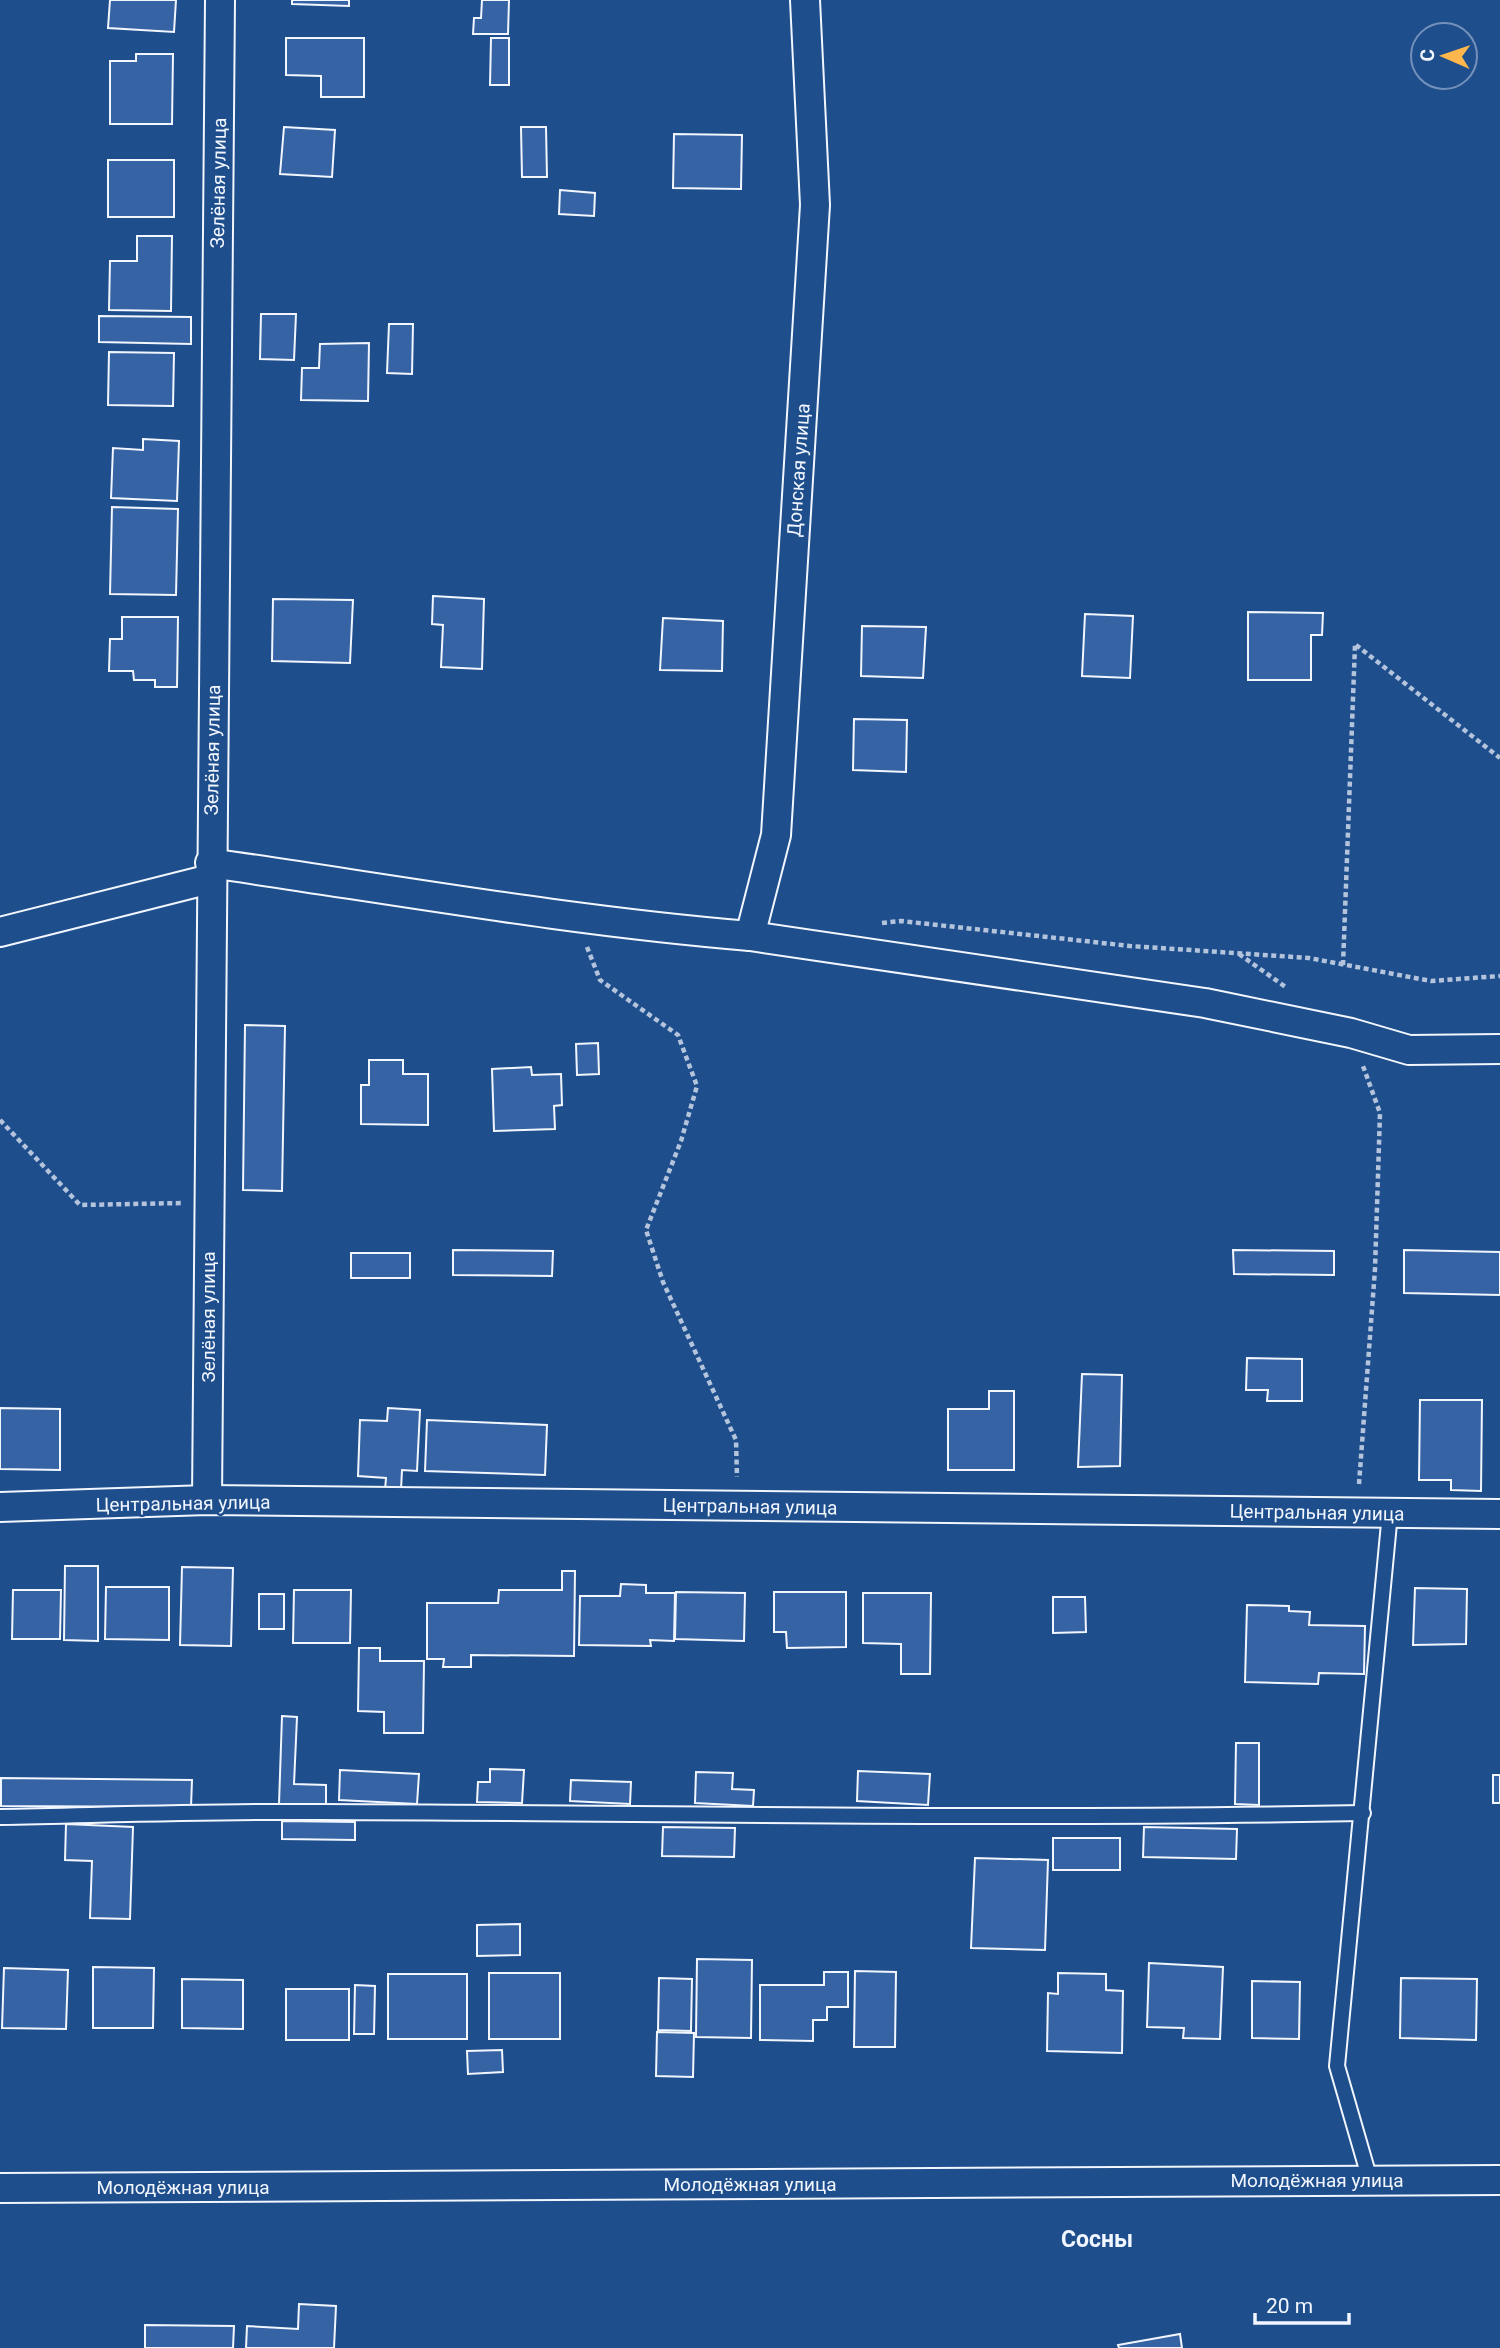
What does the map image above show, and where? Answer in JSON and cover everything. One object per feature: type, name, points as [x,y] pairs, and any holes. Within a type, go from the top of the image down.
[{"type":"street","name":"Зелёная улица","points":[[207,1500],[219,0]]},
{"type":"street","name":"Донская улица","points":[[750,936],[776,835],[815,205],[804,0]]},
{"type":"street","points":[[0,932],[210,871],[750,936],[1205,1003],[1351,1033],[1409,1050],[1500,1049]]},
{"type":"street","name":"Центральная улица","points":[[0,1507],[207,1500],[1500,1514]]},
{"type":"street","name":"Молодёжная улица","points":[[0,2188],[1500,2180]]},
{"type":"lane","points":[[1370,2180],[1337,2066],[1390,1513]]},
{"type":"lane","points":[[0,1817],[318,1812],[884,1816],[1363,1813]]},
{"type":"path","points":[[1343,965],[1355,645],[1500,758]]},
{"type":"path","points":[[575,916],[600,980],[678,1035],[697,1086],[681,1141],[646,1230],[663,1282],[737,1440],[737,1506]]},
{"type":"path","points":[[874,924],[901,921],[1130,946],[1308,958],[1431,981],[1500,976]]},
{"type":"path","points":[[1237,953],[1294,993]]},
{"type":"path","points":[[1351,1033],[1380,1113],[1375,1269],[1357,1513]]},
{"type":"path","points":[[0,1120],[80,1205],[209,1202]]},
{"type":"building","points":[[110,0],[176,0],[174,32],[108,28]]},
{"type":"building","points":[[292,0],[349,0],[349,6],[292,4]]},
{"type":"building","points":[[482,0],[509,0],[508,34],[473,34],[474,18],[481,18]]},
{"type":"building","points":[[286,38],[364,38],[364,97],[321,97],[321,76],[286,75]]},
{"type":"building","points":[[491,38],[509,38],[509,85],[490,85]]},
{"type":"building","points":[[136,54],[173,54],[172,124],[110,124],[110,61],[136,61]]},
{"type":"building","points":[[284,127],[335,130],[332,177],[280,174]]},
{"type":"building","points":[[521,127],[546,127],[547,177],[522,177]]},
{"type":"building","points":[[674,134],[742,135],[741,189],[673,188]]},
{"type":"building","points":[[108,160],[174,160],[174,217],[108,217]]},
{"type":"building","points":[[560,190],[595,193],[594,216],[559,214]]},
{"type":"building","points":[[137,236],[172,236],[171,311],[109,310],[110,261],[137,261]]},
{"type":"building","points":[[261,314],[296,314],[294,360],[260,359]]},
{"type":"building","points":[[99,316],[191,317],[191,344],[99,342]]},
{"type":"building","points":[[389,324],[413,324],[412,374],[387,373]]},
{"type":"building","points":[[369,343],[368,401],[301,400],[302,368],[319,368],[320,344]]},
{"type":"building","points":[[109,352],[174,353],[173,406],[108,405]]},
{"type":"building","points":[[143,439],[179,441],[177,501],[111,498],[113,448],[143,450]]},
{"type":"building","points":[[112,507],[178,509],[176,595],[110,594]]},
{"type":"building","points":[[433,596],[484,599],[482,669],[441,667],[443,625],[432,624]]},
{"type":"building","points":[[273,599],[353,600],[350,663],[272,661]]},
{"type":"building","points":[[1248,612],[1323,613],[1322,635],[1311,635],[1311,680],[1248,680]]},
{"type":"building","points":[[1085,614],[1133,616],[1130,678],[1082,676]]},
{"type":"building","points":[[122,617],[178,617],[177,687],[155,687],[155,680],[134,680],[133,671],[109,671],[110,639],[122,639]]},
{"type":"building","points":[[663,618],[723,621],[722,671],[660,670]]},
{"type":"building","points":[[862,626],[926,627],[923,678],[861,676]]},
{"type":"building","points":[[854,719],[907,720],[906,772],[853,770]]},
{"type":"building","points":[[245,1025],[285,1026],[282,1191],[243,1190]]},
{"type":"building","points":[[598,1043],[599,1074],[577,1075],[576,1044]]},
{"type":"building","points":[[369,1060],[403,1060],[403,1074],[428,1074],[428,1125],[361,1124],[361,1085],[369,1085]]},
{"type":"building","points":[[531,1067],[532,1075],[561,1074],[562,1105],[554,1106],[555,1129],[494,1131],[492,1069]]},
{"type":"building","points":[[453,1250],[553,1251],[552,1276],[453,1275]]},
{"type":"building","points":[[1233,1250],[1334,1251],[1334,1275],[1234,1274]]},
{"type":"building","points":[[1404,1250],[1500,1252],[1500,1295],[1404,1293]]},
{"type":"building","points":[[351,1253],[410,1253],[410,1278],[351,1278]]},
{"type":"building","points":[[1247,1358],[1302,1359],[1302,1401],[1267,1401],[1268,1390],[1246,1390]]},
{"type":"building","points":[[1082,1374],[1122,1375],[1120,1466],[1078,1467]]},
{"type":"building","points":[[989,1391],[1014,1391],[1014,1470],[948,1470],[948,1409],[989,1409]]},
{"type":"building","points":[[1420,1400],[1482,1400],[1481,1491],[1451,1490],[1451,1480],[1419,1480]]},
{"type":"building","points":[[0,1408],[60,1409],[60,1470],[0,1469]]},
{"type":"building","points":[[388,1408],[420,1410],[417,1471],[402,1470],[401,1490],[385,1490],[386,1478],[358,1476],[360,1420],[387,1421]]},
{"type":"building","points":[[427,1420],[547,1425],[545,1475],[425,1471]]},
{"type":"building","points":[[65,1566],[98,1566],[98,1641],[64,1640]]},
{"type":"building","points":[[182,1567],[233,1568],[231,1646],[180,1645]]},
{"type":"building","points":[[562,1571],[575,1571],[574,1656],[471,1655],[471,1667],[443,1667],[444,1659],[427,1659],[427,1603],[498,1603],[499,1590],[562,1590]]},
{"type":"building","points":[[621,1584],[646,1585],[646,1593],[675,1593],[674,1641],[650,1640],[651,1646],[579,1645],[580,1596],[620,1596]]},
{"type":"building","points":[[106,1587],[169,1587],[169,1640],[105,1639]]},
{"type":"building","points":[[1415,1588],[1467,1589],[1466,1644],[1413,1645]]},
{"type":"building","points":[[13,1590],[61,1590],[60,1639],[12,1639]]},
{"type":"building","points":[[294,1590],[351,1590],[350,1643],[293,1643]]},
{"type":"building","points":[[676,1592],[745,1593],[744,1641],[675,1639]]},
{"type":"building","points":[[774,1592],[846,1592],[846,1647],[787,1648],[786,1632],[774,1632]]},
{"type":"building","points":[[863,1593],[931,1593],[930,1674],[901,1674],[901,1644],[863,1643]]},
{"type":"building","points":[[259,1594],[284,1594],[284,1629],[259,1629]]},
{"type":"building","points":[[1053,1597],[1085,1597],[1086,1632],[1053,1633]]},
{"type":"building","points":[[1247,1605],[1289,1606],[1289,1611],[1310,1612],[1309,1625],[1365,1626],[1364,1674],[1319,1673],[1318,1684],[1245,1682]]},
{"type":"building","points":[[359,1648],[380,1648],[380,1661],[424,1661],[423,1733],[384,1733],[384,1712],[358,1711]]},
{"type":"building","points":[[282,1716],[297,1717],[294,1784],[326,1785],[326,1805],[279,1804]]},
{"type":"building","points":[[1236,1743],[1259,1743],[1259,1805],[1235,1804]]},
{"type":"building","points":[[490,1769],[524,1770],[522,1803],[477,1802],[478,1782],[490,1782]]},
{"type":"building","points":[[340,1770],[419,1774],[417,1804],[339,1800]]},
{"type":"building","points":[[858,1771],[930,1774],[928,1805],[857,1801]]},
{"type":"building","points":[[696,1772],[733,1773],[732,1789],[754,1790],[753,1806],[695,1803]]},
{"type":"building","points":[[1493,1775],[1500,1775],[1500,1803],[1493,1803]]},
{"type":"building","points":[[1,1778],[192,1780],[191,1807],[1,1806]]},
{"type":"building","points":[[571,1780],[631,1782],[630,1804],[570,1801]]},
{"type":"building","points":[[282,1821],[355,1822],[355,1840],[282,1839]]},
{"type":"building","points":[[66,1824],[133,1827],[130,1919],[90,1918],[92,1861],[65,1860]]},
{"type":"building","points":[[663,1827],[735,1828],[734,1857],[662,1856]]},
{"type":"building","points":[[1144,1827],[1237,1829],[1236,1859],[1143,1857]]},
{"type":"building","points":[[1053,1838],[1120,1838],[1120,1870],[1053,1870]]},
{"type":"building","points":[[975,1858],[1048,1860],[1045,1950],[971,1948]]},
{"type":"building","points":[[520,1924],[520,1955],[477,1956],[477,1925]]},
{"type":"building","points":[[697,1959],[752,1960],[751,2038],[696,2037]]},
{"type":"building","points":[[1149,1963],[1223,1967],[1220,2039],[1183,2038],[1184,2028],[1147,2027]]},
{"type":"building","points":[[93,1967],[154,1968],[153,2028],[93,2028]]},
{"type":"building","points":[[4,1968],[68,1970],[66,2029],[2,2028]]},
{"type":"building","points":[[855,1971],[896,1972],[895,2047],[854,2047]]},
{"type":"building","points":[[824,1972],[848,1972],[848,2007],[827,2007],[827,2020],[813,2020],[813,2041],[760,2040],[760,1985],[824,1985]]},
{"type":"building","points":[[489,1973],[560,1973],[560,2039],[489,2039]]},
{"type":"building","points":[[1058,1973],[1106,1974],[1106,1990],[1123,1991],[1122,2053],[1047,2051],[1048,1993],[1058,1994]]},
{"type":"building","points":[[388,1974],[467,1974],[467,2039],[388,2039]]},
{"type":"building","points":[[659,1978],[692,1979],[691,2031],[658,2030]]},
{"type":"building","points":[[1401,1978],[1477,1979],[1476,2040],[1400,2038]]},
{"type":"building","points":[[182,1979],[243,1980],[243,2029],[182,2028]]},
{"type":"building","points":[[1252,1981],[1300,1982],[1299,2039],[1252,2038]]},
{"type":"building","points":[[355,1985],[375,1986],[374,2034],[354,2034]]},
{"type":"building","points":[[286,1989],[349,1989],[349,2040],[286,2040]]},
{"type":"building","points":[[657,2032],[694,2033],[693,2077],[656,2076]]},
{"type":"building","points":[[502,2050],[503,2072],[468,2074],[467,2051]]},
{"type":"building","points":[[299,2304],[336,2306],[334,2348],[246,2348],[247,2326],[298,2329]]},
{"type":"building","points":[[145,2325],[234,2326],[233,2348],[145,2348]]},
{"type":"building","points":[[1180,2334],[1182,2348],[1119,2348],[1118,2345]]},
{"type":"district","name":"Сосны","points":[[1097,2239]]}]
